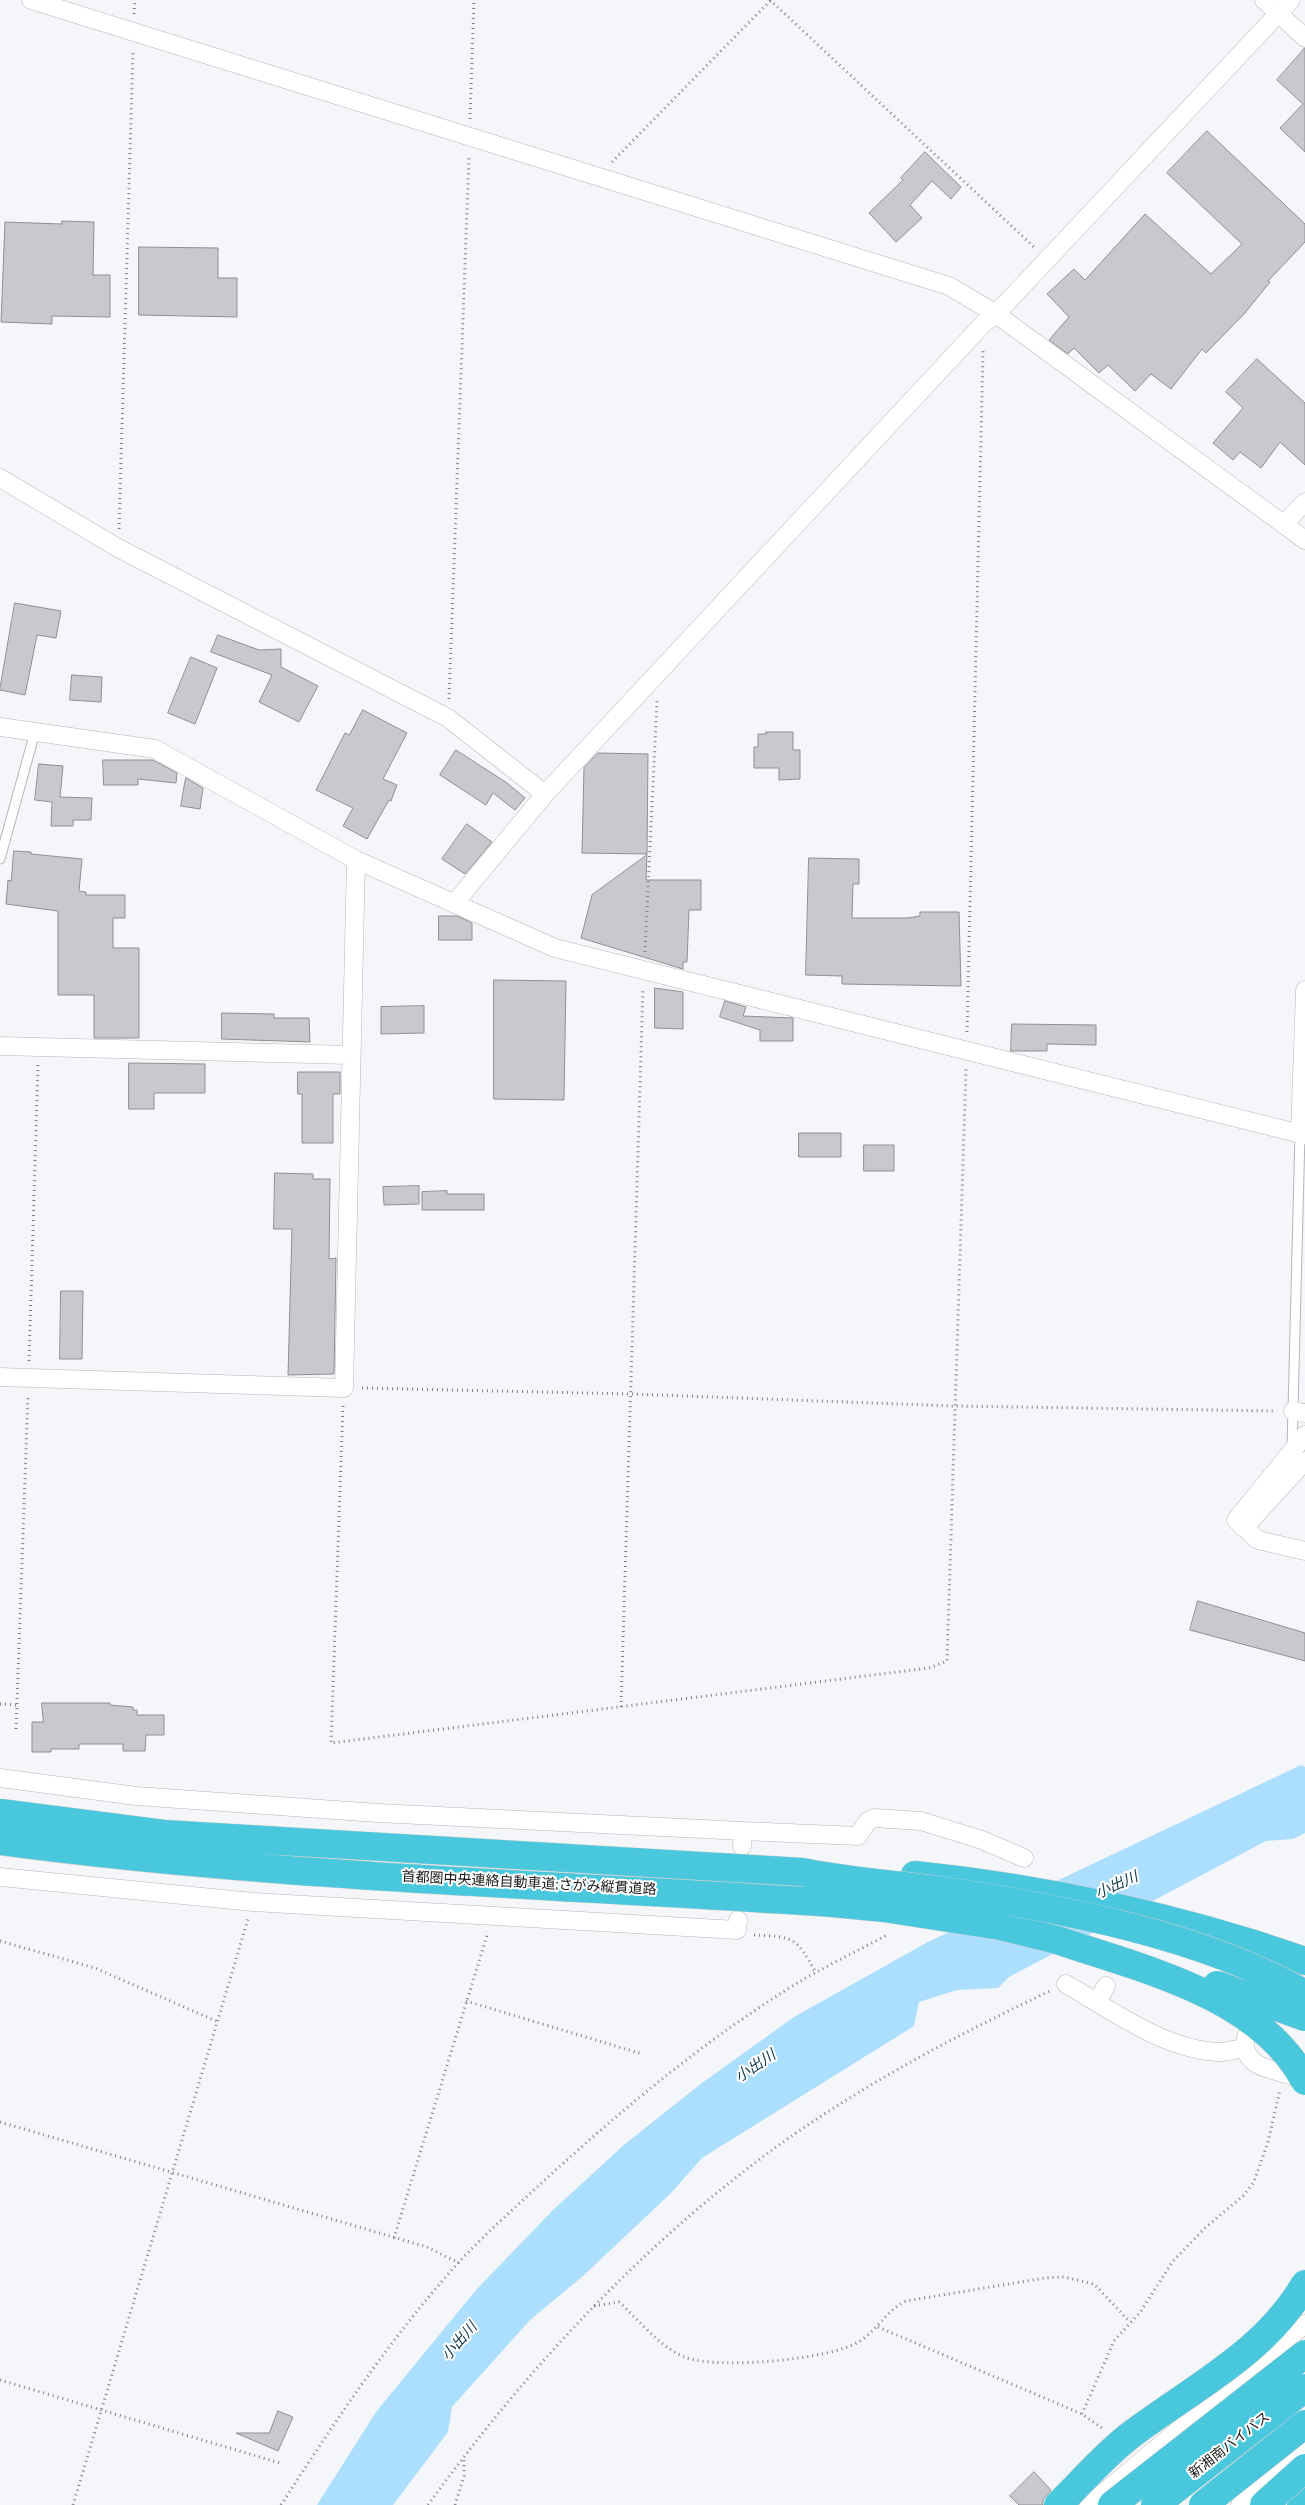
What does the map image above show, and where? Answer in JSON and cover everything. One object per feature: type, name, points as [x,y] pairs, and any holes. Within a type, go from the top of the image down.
[{"type":"highway","name":"首都圏中央連絡自動車道;さがみ縦貫道路","points":[[0,1813],[164,1834],[802,1872]]},
{"type":"highway","name":"首都圏中央連絡自動車道;さがみ縦貫道路","points":[[0,1842],[105,1856],[247,1868],[833,1903],[943,1916],[1000,1926],[1056,1940]]},
{"type":"highway","points":[[802,1872],[885,1872],[970,1880],[1067,1897],[1160,1917],[1305,1961]]},
{"type":"highway","points":[[802,1872],[846,1880],[1000,1900],[1100,1920],[1228,1957],[1305,1994]]},
{"type":"highway","points":[[1056,1940],[1160,1966],[1305,2017]]},
{"type":"highway","points":[[1056,1940],[1182,1984],[1227,2004],[1266,2032],[1289,2055],[1298,2079]]},
{"type":"highway","points":[[1058,2505],[1130,2435],[1218,2375],[1247,2352],[1289,2309],[1305,2284]]},
{"type":"highway","points":[[1112,2505],[1298,2345]]},
{"type":"highway","name":"新湘南バイパス","points":[[1155,2505],[1305,2388]]},
{"type":"highway","name":"新湘南バイパス","points":[[1202,2505],[1305,2424]]},
{"type":"highway","points":[[1264,2494],[1305,2468]]},
{"type":"street","points":[[31,0],[596,178],[948,286],[990,319],[1305,540]]},
{"type":"street","points":[[1264,0],[1305,38]]},
{"type":"street","points":[[454,904],[545,794],[658,672],[1292,0]]},
{"type":"street","points":[[0,478],[118,548],[448,718],[545,794]]},
{"type":"street","points":[[1284,524],[1305,502]]},
{"type":"street","points":[[0,727],[155,749],[356,860],[555,948],[967,1049],[1302,1134],[1305,990]]},
{"type":"street","points":[[0,1377],[344,1388],[350,1055],[356,860]]},
{"type":"street","points":[[0,1046],[350,1055]]},
{"type":"street","points":[[1305,1435],[1298,1456],[1244,1528],[1258,1540],[1305,1551]]},
{"type":"street","points":[[0,1778],[136,1796],[743,1839],[858,1836],[868,1821],[876,1818],[922,1821],[982,1840],[1024,1858]]},
{"type":"street","points":[[0,1877],[253,1902],[493,1916],[738,1925]]},
{"type":"street","points":[[1066,1984],[1157,2036],[1199,2050],[1221,2052],[1246,2040],[1248,2057],[1254,2064],[1298,2079]]},
{"type":"street","points":[[1097,2002],[1106,1986]]},
{"type":"street","points":[[1298,2345],[1305,2313]]},
{"type":"street","points":[[1089,2505],[1125,2473],[1206,2408],[1298,2345],[1305,2324]]},
{"type":"street","points":[[1206,2408],[1264,2494]]},
{"type":"street","points":[[1240,2505],[1264,2494],[1305,2448]]},
{"type":"lane","points":[[0,858],[34,732]]},
{"type":"lane","points":[[1298,1456],[1302,1134]]},
{"type":"lane","points":[[1264,2494],[1299,2498]]},
{"type":"path","points":[[118,548],[135,0]]},
{"type":"path","points":[[448,718],[474,0]]},
{"type":"path","points":[[596,178],[770,0],[1047,259]]},
{"type":"path","points":[[990,319],[954,1406],[947,1661],[929,1668],[331,1743],[344,1388],[631,1394],[954,1406],[1299,1412]]},
{"type":"path","points":[[621,1707],[644,970],[658,672]]},
{"type":"path","points":[[0,1704],[17,1705]]},
{"type":"path","points":[[72,2505],[253,1902]]},
{"type":"path","points":[[394,2238],[493,1916]]},
{"type":"path","points":[[738,1925],[749,1935],[782,1936],[794,1940],[802,1949],[816,1973]]},
{"type":"path","points":[[281,2505],[326,2435],[385,2355],[459,2262],[598,2132],[681,2065],[754,2012],[816,1973],[889,1934]]},
{"type":"path","points":[[0,1941],[95,1968],[216,2021]]},
{"type":"path","points":[[428,2505],[464,2456],[531,2375],[593,2306],[700,2207],[786,2140],[886,2076],[994,2017],[1066,1984]]},
{"type":"path","points":[[466,2001],[642,2054]]},
{"type":"path","points":[[878,2327],[1082,2414],[1114,2341],[1141,2311],[1173,2261],[1205,2228],[1243,2196],[1254,2182],[1268,2142],[1298,2079]]},
{"type":"path","points":[[0,2122],[427,2247],[459,2262]]},
{"type":"path","points":[[593,2306],[619,2302],[669,2348],[687,2358],[718,2363],[745,2363],[793,2358],[843,2348],[859,2342],[878,2327],[894,2307],[906,2301],[1045,2278],[1064,2277],[1094,2284],[1130,2322]]},
{"type":"path","points":[[0,2380],[280,2463]]},
{"type":"path","points":[[454,2505],[464,2476],[464,2456]]},
{"type":"water","name":"小出川","points":[[1301,1765],[1305,1767],[1305,1833],[1293,1839],[1266,1841],[1009,1977],[998,1988],[957,1990],[919,2002],[914,2026],[702,2158],[671,2193],[583,2276],[530,2320],[452,2407],[448,2432],[393,2505],[317,2505],[376,2412],[476,2290],[553,2210],[625,2144],[702,2083],[794,2017],[926,1943]]},
{"type":"building","points":[[1305,48],[1305,152],[1280,128],[1303,104],[1277,80]]},
{"type":"building","points":[[1207,131],[1305,224],[1305,242],[1268,281],[1270,282],[1244,314],[1206,353],[1202,349],[1171,389],[1151,374],[1135,391],[1108,365],[1099,373],[1074,348],[1068,354],[1049,340],[1069,317],[1047,294],[1074,269],[1085,280],[1145,214],[1211,274],[1242,244],[1167,173]]},
{"type":"building","points":[[925,152],[961,187],[951,199],[932,181],[910,205],[922,218],[896,242],[869,213],[903,180],[901,178]]},
{"type":"building","points":[[62,221],[94,222],[93,275],[110,275],[110,317],[52,316],[52,324],[1,322],[5,222],[62,224]]},
{"type":"building","points":[[139,247],[218,248],[218,278],[237,278],[237,317],[139,315]]},
{"type":"building","points":[[1257,359],[1305,403],[1305,465],[1280,442],[1261,468],[1240,452],[1233,460],[1213,443],[1243,408],[1226,392]]},
{"type":"building","points":[[15,603],[61,611],[56,638],[37,635],[25,695],[0,690]]},
{"type":"building","points":[[218,635],[259,650],[281,649],[281,667],[318,686],[299,722],[259,702],[272,675],[211,652]]},
{"type":"building","points":[[191,657],[217,668],[195,724],[168,713]]},
{"type":"building","points":[[72,675],[102,677],[101,702],[70,700]]},
{"type":"building","points":[[363,710],[407,733],[383,779],[397,785],[391,801],[389,800],[367,839],[343,826],[353,808],[316,790],[345,733],[349,735]]},
{"type":"building","points":[[766,732],[793,732],[793,750],[800,750],[800,779],[779,780],[779,768],[754,768],[754,747],[758,747],[758,734],[766,734]]},
{"type":"building","points":[[456,750],[507,783],[525,798],[515,810],[493,793],[486,805],[440,775]]},
{"type":"building","points":[[598,753],[648,754],[647,854],[582,853],[584,768]]},
{"type":"building","points":[[103,760],[153,760],[177,773],[176,783],[138,779],[138,785],[104,785]]},
{"type":"building","points":[[39,764],[63,766],[60,797],[92,798],[91,820],[73,820],[73,826],[51,826],[52,802],[35,800]]},
{"type":"building","points":[[186,778],[203,788],[200,809],[181,806]]},
{"type":"building","points":[[467,824],[492,842],[465,874],[442,859]]},
{"type":"building","points":[[14,851],[82,859],[79,891],[86,892],[86,895],[125,895],[125,918],[113,918],[113,948],[139,948],[139,1038],[94,1038],[94,995],[58,995],[58,911],[6,904],[8,880],[11,881]]},
{"type":"building","points":[[647,855],[646,880],[701,880],[701,910],[689,910],[687,962],[683,962],[683,969],[581,938],[592,895]]},
{"type":"building","points":[[809,858],[859,859],[859,884],[853,884],[852,918],[908,918],[920,916],[920,912],[959,912],[961,986],[842,984],[842,976],[806,975]]},
{"type":"building","points":[[439,916],[457,916],[472,923],[472,940],[439,940]]},
{"type":"building","points":[[494,980],[566,981],[564,1100],[494,1099]]},
{"type":"building","points":[[655,988],[683,992],[683,1029],[655,1028]]},
{"type":"building","points":[[725,1001],[746,1007],[743,1016],[793,1018],[793,1041],[760,1041],[760,1030],[720,1017]]},
{"type":"building","points":[[424,1006],[424,1033],[381,1034],[381,1007]]},
{"type":"building","points":[[222,1013],[274,1014],[274,1018],[309,1018],[310,1042],[222,1039]]},
{"type":"building","points":[[1012,1024],[1096,1025],[1096,1045],[1047,1044],[1047,1051],[1011,1051]]},
{"type":"building","points":[[129,1063],[205,1064],[205,1093],[154,1093],[154,1109],[129,1109]]},
{"type":"building","points":[[298,1072],[340,1072],[340,1094],[333,1094],[333,1143],[302,1143],[302,1094],[298,1094]]},
{"type":"building","points":[[799,1133],[841,1133],[841,1157],[799,1157]]},
{"type":"building","points":[[864,1145],[894,1145],[894,1171],[864,1171]]},
{"type":"building","points":[[275,1173],[313,1174],[313,1179],[330,1179],[329,1259],[336,1258],[334,1374],[288,1375],[292,1229],[274,1229]]},
{"type":"building","points":[[419,1186],[419,1204],[384,1205],[383,1187]]},
{"type":"building","points":[[447,1191],[447,1194],[484,1194],[484,1210],[422,1210],[422,1192]]},
{"type":"building","points":[[61,1291],[83,1291],[82,1359],[60,1359]]},
{"type":"building","points":[[1198,1601],[1305,1633],[1305,1661],[1190,1630]]},
{"type":"building","points":[[42,1703],[110,1703],[110,1705],[133,1707],[133,1710],[137,1710],[137,1715],[164,1715],[164,1735],[146,1735],[145,1751],[123,1751],[123,1744],[79,1744],[79,1749],[51,1749],[51,1752],[32,1752],[32,1722],[43,1722]]},
{"type":"building","points":[[278,2411],[293,2417],[278,2451],[236,2433],[269,2433]]},
{"type":"building","points":[[1034,2472],[1051,2490],[1043,2500],[1043,2505],[1019,2505],[1010,2496]]}]
